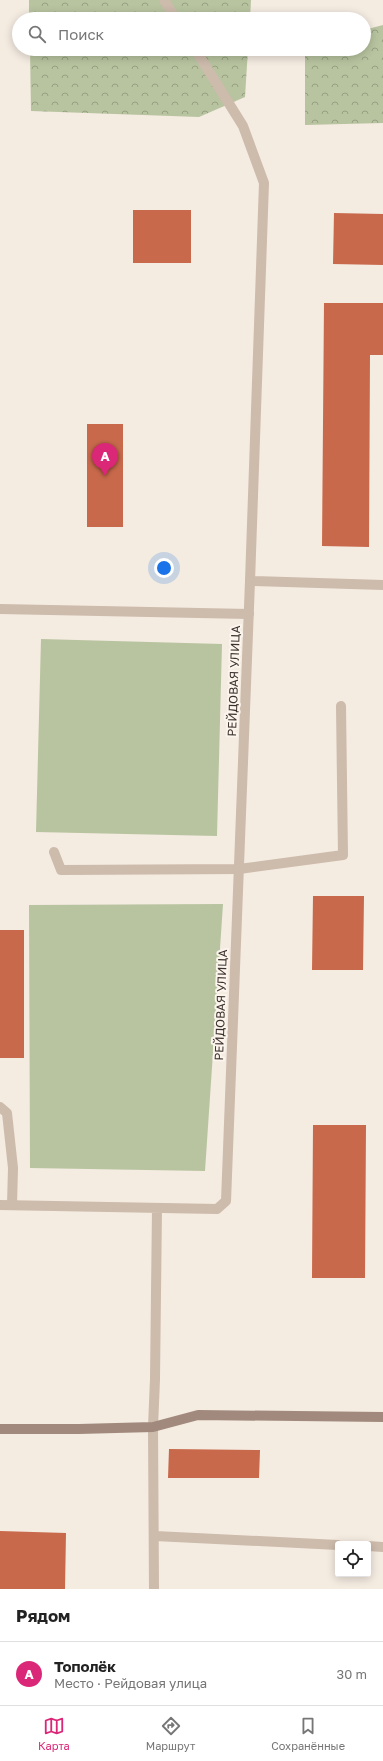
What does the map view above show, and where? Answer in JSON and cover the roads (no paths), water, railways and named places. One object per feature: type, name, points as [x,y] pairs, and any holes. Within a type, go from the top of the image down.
[{"type":"main road","points":[[0,1429],[153,1427],[198,1415],[383,1417]]},
{"type":"street","points":[[164,0],[172,12]]},
{"type":"street","name":"РЕЙДОВАЯ УЛИЦА","points":[[0,1205],[216,1209],[226,1201],[264,183],[243,126],[199,56]]},
{"type":"street","points":[[250,581],[383,585]]},
{"type":"street","points":[[0,609],[249,614]]},
{"type":"street","points":[[54,852],[61,870],[239,869],[343,855],[341,706]]},
{"type":"street","points":[[0,1107],[7,1113],[13,1168],[12,1206]]},
{"type":"street","points":[[154,1589],[153,1427],[157,1208]]},
{"type":"street","points":[[154,1536],[335,1545]]},
{"type":"street","points":[[371,1546],[383,1547]]},
{"type":"place","name":"Тополёк","points":[[105,476]]}]
